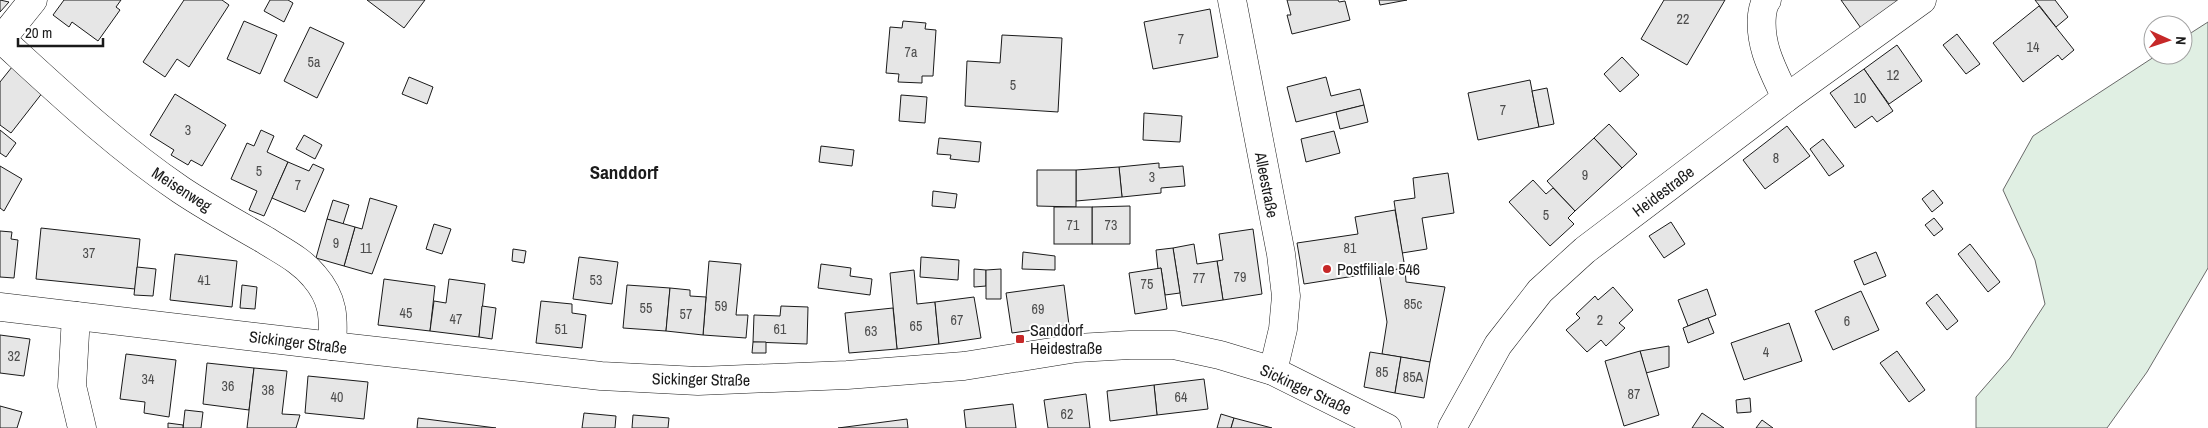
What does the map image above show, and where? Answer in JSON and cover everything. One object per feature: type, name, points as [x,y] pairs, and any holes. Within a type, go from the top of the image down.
[{"type":"street","points":[[1,40],[33,0]]},
{"type":"street","name":"Alleestraße","points":[[1232,0],[1281,254],[1286,296],[1283,329],[1273,371]]},
{"type":"street","points":[[1767,0],[1764,4],[1761,28],[1764,51],[1786,98]]},
{"type":"street","name":"Heidestraße","points":[[1452,428],[1498,345],[1540,291],[1585,250],[1786,98],[1922,0]]},
{"type":"street","name":"Meisenweg","points":[[1,40],[102,131],[141,162],[182,191],[295,258],[315,276],[328,298],[334,317],[332,346]]},
{"type":"street","name":"Sickinger Straße","points":[[0,307],[600,376],[698,381],[770,380],[886,372],[964,366],[1076,348],[1174,345],[1220,355],[1273,371],[1387,428]]},
{"type":"street","points":[[76,316],[72,386],[82,428]]},
{"type":"green space","points":[[2208,22],[2208,268],[2147,372],[2107,428],[1976,428],[1976,397],[2010,358],[2045,304],[2035,260],[2003,190],[2033,136],[2143,64],[2193,65],[2193,32]]},
{"type":"building","points":[[0,0],[9,2],[0,12]]},
{"type":"building","points":[[64,0],[121,0],[116,7],[120,10],[98,41],[72,22],[69,27],[53,15]]},
{"type":"building","points":[[184,0],[222,0],[229,5],[189,67],[177,59],[165,77],[143,62]]},
{"type":"building","points":[[270,0],[288,0],[293,3],[284,22],[264,11]]},
{"type":"building","points":[[367,0],[425,0],[404,28]]},
{"type":"building","points":[[1287,0],[1345,1],[1350,20],[1292,34],[1287,15],[1291,15]]},
{"type":"building","points":[[1379,0],[1407,0],[1380,5]]},
{"type":"building","points":[[1664,0],[1725,0],[1687,65],[1641,39]]},
{"type":"building","points":[[1841,0],[1906,0],[1863,31]]},
{"type":"building","points":[[2035,0],[2055,0],[2068,17],[2056,27]]},
{"type":"building","points":[[2039,6],[2074,50],[2062,60],[2058,55],[2023,82],[1993,43]]},
{"type":"building","points":[[1210,9],[1218,57],[1153,69],[1144,22]]},
{"type":"building","points":[[244,21],[277,35],[260,74],[227,59]]},
{"type":"building","points":[[903,21],[926,23],[925,29],[936,30],[933,76],[922,76],[922,83],[898,82],[899,74],[886,73],[890,27],[902,28]]},
{"type":"building","points":[[310,27],[344,43],[317,98],[284,81]]},
{"type":"building","points":[[1957,34],[1980,64],[1966,74],[1943,45]]},
{"type":"building","points":[[1002,35],[1062,38],[1058,112],[965,106],[967,61],[1000,63]]},
{"type":"building","points":[[1897,45],[1922,81],[1889,104],[1864,69]]},
{"type":"building","points":[[1622,57],[1639,75],[1620,92],[1604,74]]},
{"type":"building","points":[[12,67],[43,92],[11,133],[0,125],[0,82]]},
{"type":"building","points":[[1864,69],[1893,111],[1877,122],[1872,116],[1855,128],[1830,93]]},
{"type":"building","points":[[409,77],[433,87],[427,104],[402,94]]},
{"type":"building","points":[[1326,77],[1331,96],[1360,89],[1364,105],[1296,122],[1287,87]]},
{"type":"building","points":[[1530,80],[1539,127],[1478,140],[1468,93]]},
{"type":"building","points":[[1547,88],[1554,124],[1539,127],[1532,91]]},
{"type":"building","points":[[175,94],[226,125],[202,166],[191,160],[188,165],[171,155],[174,150],[150,135]]},
{"type":"building","points":[[901,95],[927,97],[925,123],[899,121]]},
{"type":"building","points":[[1364,105],[1368,122],[1340,129],[1336,112]]},
{"type":"building","points":[[1144,113],[1182,116],[1180,142],[1143,140]]},
{"type":"building","points":[[1609,124],[1637,154],[1622,168],[1594,138]]},
{"type":"building","points":[[1787,126],[1810,156],[1765,189],[1743,160]]},
{"type":"building","points":[[0,130],[16,143],[6,157],[0,153]]},
{"type":"building","points":[[261,130],[274,136],[267,152],[288,162],[264,216],[249,210],[257,191],[231,179],[247,143],[254,146]]},
{"type":"building","points":[[1334,131],[1340,153],[1306,162],[1301,139]]},
{"type":"building","points":[[304,135],[322,145],[315,159],[296,149]]},
{"type":"building","points":[[939,138],[981,142],[979,162],[950,159],[951,155],[937,154]]},
{"type":"building","points":[[1594,138],[1622,168],[1575,211],[1547,181]]},
{"type":"building","points":[[1823,139],[1844,166],[1829,176],[1810,149]]},
{"type":"building","points":[[821,146],[854,150],[852,166],[819,162]]},
{"type":"building","points":[[288,162],[309,171],[313,164],[324,169],[305,212],[272,198]]},
{"type":"building","points":[[1159,163],[1159,168],[1183,166],[1185,186],[1161,188],[1161,193],[1122,197],[1119,167]]},
{"type":"building","points":[[0,166],[22,179],[4,211],[0,208]]},
{"type":"building","points":[[1119,167],[1122,197],[1076,201],[1076,170]]},
{"type":"building","points":[[1037,170],[1076,170],[1076,207],[1037,206]]},
{"type":"building","points":[[1448,173],[1454,213],[1422,218],[1427,249],[1402,253],[1394,201],[1415,198],[1413,178]]},
{"type":"building","points":[[1533,180],[1546,194],[1553,188],[1575,211],[1568,218],[1574,224],[1550,246],[1509,202]]},
{"type":"building","points":[[1933,190],[1943,203],[1932,212],[1922,199]]},
{"type":"building","points":[[933,191],[957,194],[955,208],[932,206]]},
{"type":"building","points":[[370,198],[397,206],[372,274],[344,266],[355,227],[362,229]]},
{"type":"building","points":[[333,200],[349,205],[343,224],[327,219]]},
{"type":"building","points":[[1130,206],[1130,244],[1092,244],[1092,207]]},
{"type":"building","points":[[1054,207],[1092,207],[1092,244],[1054,244]]},
{"type":"building","points":[[1395,210],[1405,268],[1304,284],[1297,243],[1358,234],[1355,217]]},
{"type":"building","points":[[1934,218],[1943,229],[1934,236],[1925,225]]},
{"type":"building","points":[[327,219],[355,227],[344,266],[316,258]]},
{"type":"building","points":[[1671,222],[1685,244],[1664,258],[1649,236]]},
{"type":"building","points":[[434,224],[451,229],[442,254],[426,249]]},
{"type":"building","points":[[41,228],[140,239],[135,289],[36,279]]},
{"type":"building","points":[[1253,229],[1262,294],[1223,300],[1217,261],[1223,260],[1219,234]]},
{"type":"building","points":[[0,231],[12,232],[11,239],[18,240],[14,278],[0,277]]},
{"type":"building","points":[[1194,244],[1197,264],[1217,261],[1223,300],[1182,306],[1173,248]]},
{"type":"building","points":[[1970,244],[2000,282],[1988,292],[1958,254]]},
{"type":"building","points":[[1173,248],[1180,293],[1165,295],[1161,268],[1158,269],[1156,250]]},
{"type":"building","points":[[513,249],[526,251],[524,263],[512,261]]},
{"type":"building","points":[[1023,252],[1055,256],[1055,270],[1022,269]]},
{"type":"building","points":[[1876,252],[1886,276],[1864,285],[1854,261]]},
{"type":"building","points":[[175,254],[237,261],[232,307],[170,300]]},
{"type":"building","points":[[579,257],[618,262],[612,304],[573,299]]},
{"type":"building","points":[[921,257],[959,260],[958,280],[920,277]]},
{"type":"building","points":[[709,261],[741,264],[736,315],[748,315],[746,338],[703,335]]},
{"type":"building","points":[[821,264],[851,268],[850,276],[872,279],[870,295],[818,288]]},
{"type":"building","points":[[137,267],[156,269],[153,296],[134,295]]},
{"type":"building","points":[[1161,268],[1167,309],[1135,314],[1129,273]]},
{"type":"building","points":[[1405,268],[1406,282],[1445,287],[1430,362],[1382,354],[1387,322],[1379,272]]},
{"type":"building","points":[[974,269],[986,270],[986,286],[974,287]]},
{"type":"building","points":[[1001,269],[1001,299],[986,299],[986,270]]},
{"type":"building","points":[[914,270],[917,304],[935,302],[939,344],[897,349],[890,273]]},
{"type":"building","points":[[384,279],[435,286],[430,331],[378,325]]},
{"type":"building","points":[[449,279],[485,284],[479,337],[430,331],[434,301],[446,303]]},
{"type":"building","points":[[242,285],[257,287],[255,309],[240,308]]},
{"type":"building","points":[[627,285],[670,288],[666,331],[623,328]]},
{"type":"building","points":[[1064,285],[1069,325],[1012,333],[1006,293]]},
{"type":"building","points":[[1613,287],[1633,310],[1619,323],[1625,328],[1606,346],[1601,340],[1587,352],[1566,330],[1580,318],[1576,314],[1595,296],[1598,300]]},
{"type":"building","points":[[670,288],[690,290],[690,296],[706,297],[703,335],[666,331]]},
{"type":"building","points":[[1707,289],[1716,315],[1688,326],[1678,300]]},
{"type":"building","points":[[1861,291],[1879,330],[1833,350],[1815,311]]},
{"type":"building","points":[[1937,294],[1958,321],[1947,330],[1926,303]]},
{"type":"building","points":[[974,297],[981,338],[939,344],[935,302]]},
{"type":"building","points":[[541,301],[572,304],[572,313],[586,315],[582,348],[536,343]]},
{"type":"building","points":[[482,306],[496,308],[492,339],[479,337]]},
{"type":"building","points":[[781,306],[808,307],[807,344],[753,342],[754,315],[780,316]]},
{"type":"building","points":[[893,308],[897,349],[849,353],[845,313]]},
{"type":"building","points":[[1708,318],[1714,333],[1688,343],[1683,328]]},
{"type":"building","points":[[1789,323],[1802,361],[1744,380],[1731,343]]},
{"type":"building","points":[[0,335],[30,339],[24,376],[0,373]]},
{"type":"building","points":[[753,342],[766,342],[766,353],[752,353]]},
{"type":"building","points":[[1669,346],[1669,367],[1646,373],[1640,351]]},
{"type":"building","points":[[1640,351],[1659,415],[1624,426],[1605,361]]},
{"type":"building","points":[[1897,351],[1925,390],[1909,402],[1880,363]]},
{"type":"building","points":[[1370,352],[1401,357],[1395,393],[1364,387]]},
{"type":"building","points":[[126,354],[176,360],[169,417],[144,413],[145,402],[120,399]]},
{"type":"building","points":[[1401,357],[1430,362],[1424,398],[1395,393]]},
{"type":"building","points":[[207,363],[254,368],[249,410],[203,404]]},
{"type":"building","points":[[254,368],[287,371],[282,414],[300,415],[296,428],[247,428]]},
{"type":"building","points":[[308,376],[368,382],[364,419],[305,413]]},
{"type":"building","points":[[1204,379],[1208,409],[1157,415],[1154,385]]},
{"type":"building","points":[[1154,385],[1157,415],[1110,421],[1107,391]]},
{"type":"building","points":[[1086,394],[1090,428],[1048,428],[1044,400]]},
{"type":"building","points":[[1750,398],[1751,412],[1737,413],[1736,400]]},
{"type":"building","points":[[1013,404],[1016,428],[966,428],[964,410]]},
{"type":"building","points":[[0,406],[22,412],[17,428],[0,428]]},
{"type":"building","points":[[185,410],[203,412],[201,428],[183,428]]},
{"type":"building","points":[[584,413],[616,416],[615,428],[582,428]]},
{"type":"building","points":[[1702,413],[1724,428],[1692,428]]},
{"type":"building","points":[[1221,414],[1234,418],[1231,428],[1217,428]]},
{"type":"building","points":[[633,415],[669,418],[668,428],[632,428]]},
{"type":"building","points":[[418,418],[496,428],[417,428]]},
{"type":"building","points":[[1234,418],[1272,428],[1231,428]]},
{"type":"building","points":[[907,419],[908,428],[838,428]]},
{"type":"building","points":[[1762,420],[1773,428],[1756,428]]},
{"type":"building","points":[[168,423],[183,425],[183,428],[168,428]]},
{"type":"place","name":"Postfiliale 546","points":[[1327,269]]},
{"type":"place","name":"Sanddorf Heidestraße","points":[[1020,339]]},
{"type":"district","name":"Sanddorf","points":[[624,172]]}]
